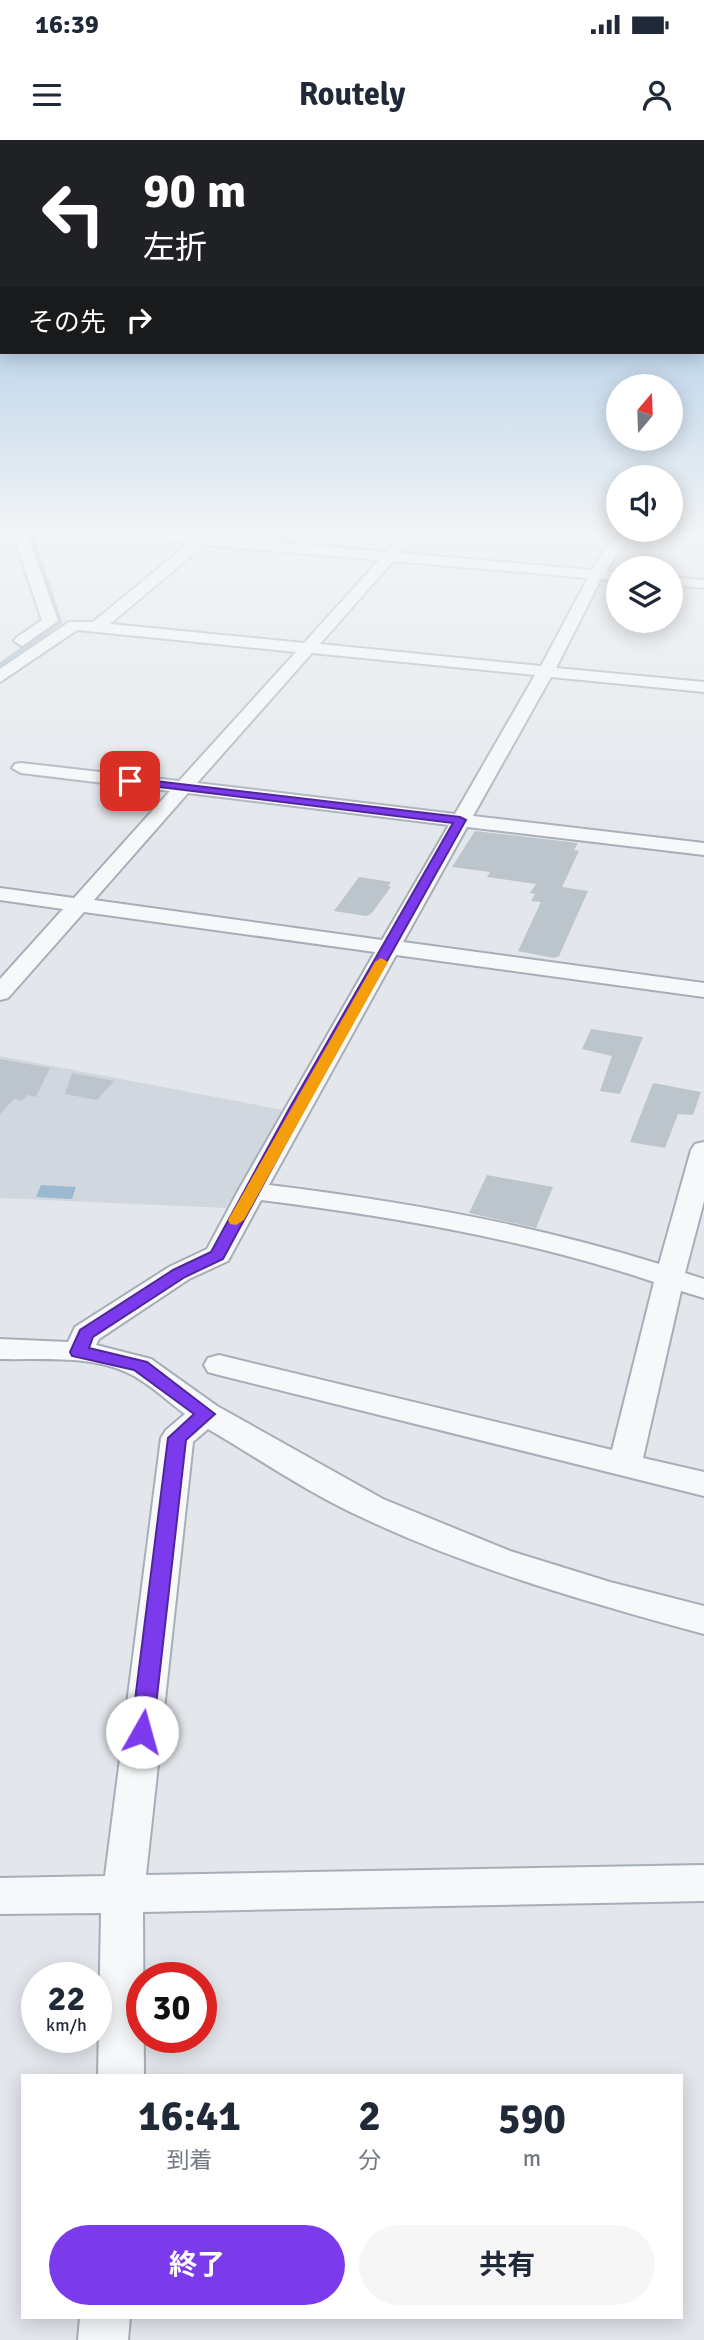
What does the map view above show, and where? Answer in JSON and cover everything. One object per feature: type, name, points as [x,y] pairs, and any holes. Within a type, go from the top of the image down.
[{"type":"street","points":[[10,649],[28,637]]},
{"type":"street","points":[[0,677],[55,637]]},
{"type":"street","points":[[193,637],[704,687]]},
{"type":"street","points":[[0,993],[185,788],[316,637]]},
{"type":"street","points":[[78,1352],[86,1334],[179,1273],[218,1255],[251,1191],[460,820],[568,637]]},
{"type":"street","points":[[21,768],[704,849]]},
{"type":"street","points":[[0,894],[704,990]]},
{"type":"street","points":[[625,1465],[704,1150]]},
{"type":"street","points":[[251,1191],[345,1202],[468,1223],[535,1238],[704,1289]]},
{"type":"street","points":[[0,1349],[78,1352],[140,1366],[206,1414],[371,1508],[498,1560],[610,1595],[704,1620]]},
{"type":"street","points":[[219,1365],[704,1483]]},
{"type":"street","points":[[121,2074],[120,1950],[123,1893],[177,1438],[206,1414]]},
{"type":"street","points":[[0,1896],[704,1883]]},
{"type":"street","points":[[103,2340],[105,2319]]},
{"type":"shaded area","points":[[0,1056],[283,1110],[226,1208],[0,1198]]},
{"type":"water","points":[[41,1185],[76,1187],[72,1199],[36,1197]]},
{"type":"building","points":[[475,831],[578,843],[574,850],[579,851],[562,887],[588,891],[559,956],[554,958],[518,951],[541,902],[531,901],[535,894],[530,893],[536,884],[487,877],[490,872],[452,867]]},
{"type":"building","points":[[359,877],[391,882],[388,886],[391,887],[371,914],[366,916],[334,911]]},
{"type":"building","points":[[591,1029],[643,1037],[620,1094],[600,1091],[612,1056],[582,1049]]},
{"type":"building","points":[[0,1059],[50,1068],[36,1097],[27,1095],[22,1101],[14,1099],[0,1114]]},
{"type":"building","points":[[72,1073],[114,1081],[97,1100],[65,1094]]},
{"type":"building","points":[[653,1083],[701,1092],[693,1115],[678,1114],[665,1148],[630,1142]]},
{"type":"building","points":[[487,1175],[553,1187],[536,1228],[469,1213]]},
{"type":"waterway","points":[[0,665],[40,637]]},
{"type":"slow traffic","points":[[236,1220],[381,962]]},
{"type":"route","points":[[130,781],[460,820],[296,1109],[218,1255],[179,1273],[86,1334],[78,1352],[140,1366],[206,1414],[177,1438],[142,1732]]}]
